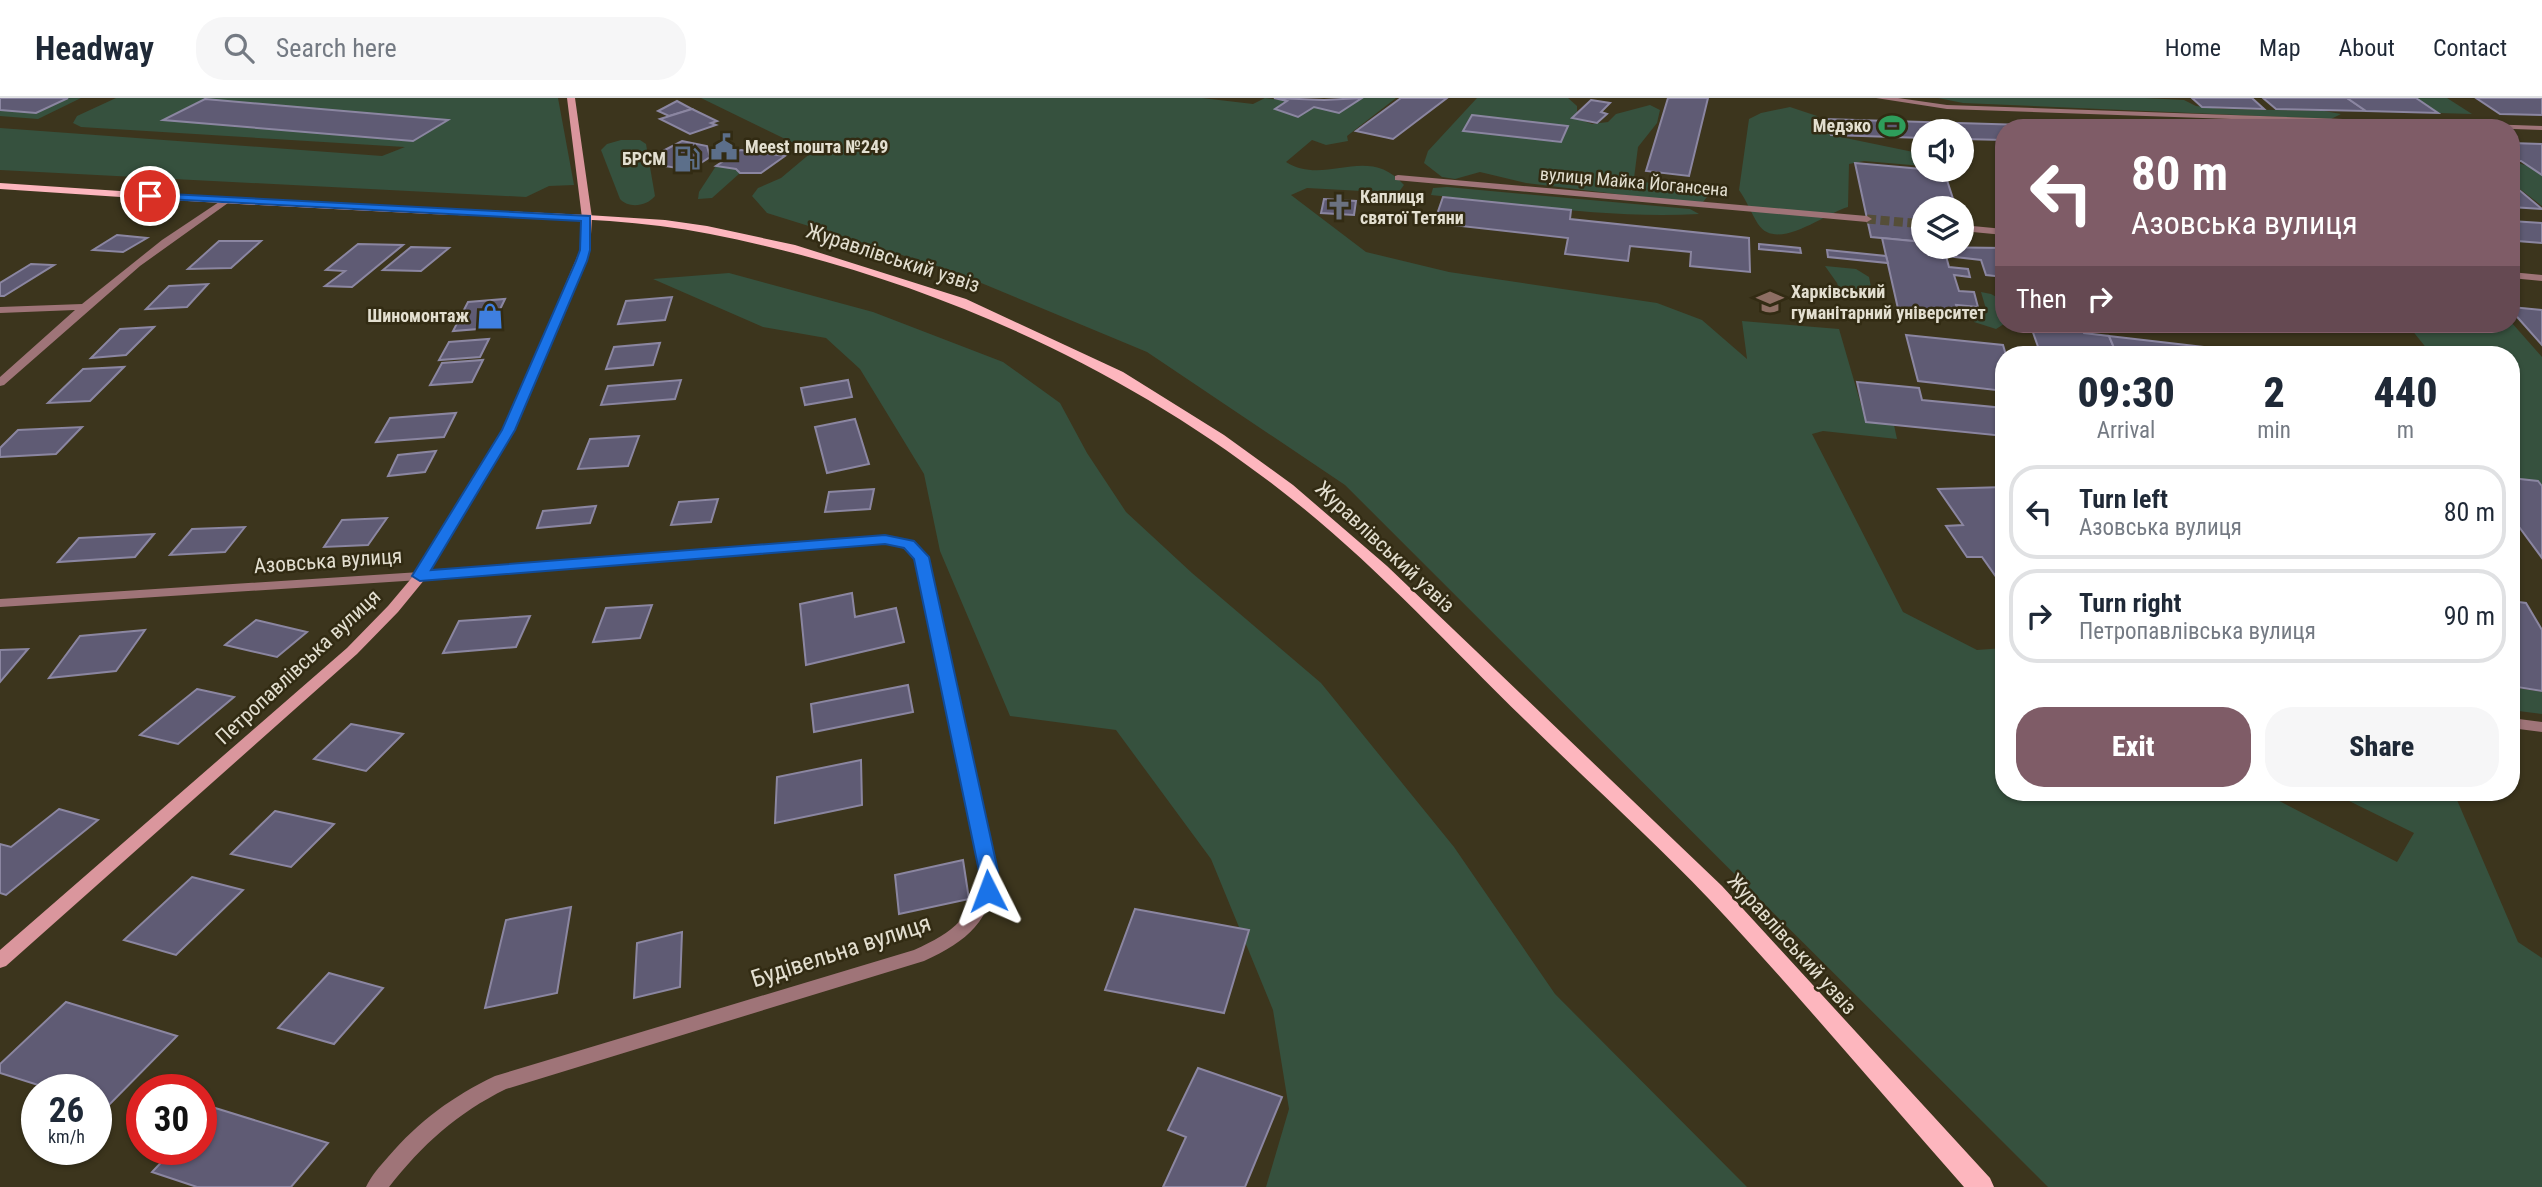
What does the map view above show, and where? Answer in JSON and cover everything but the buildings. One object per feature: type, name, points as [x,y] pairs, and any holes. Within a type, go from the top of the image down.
[{"type":"main road","name":"Журавлівський узвіз","points":[[0,186],[225,201],[587,218],[665,223],[708,230],[790,248],[962,302],[1118,375],[1219,438],[1288,488],[1381,570],[1715,892],[1981,1187]]},
{"type":"street","name":"Петропавлівська вулиця","points":[[0,961],[352,651],[393,610],[420,576],[509,430],[585,250],[587,218],[571,98]]},
{"type":"street","points":[[1880,98],[1961,108],[2281,119]]},
{"type":"street","points":[[2520,127],[2542,128]]},
{"type":"street","name":"вулиця Майка Йогансена","points":[[1398,178],[1867,219]]},
{"type":"street","points":[[0,383],[84,307],[184,227],[225,201]]},
{"type":"street","points":[[1974,229],[1995,231]]},
{"type":"street","points":[[2520,276],[2542,278]]},
{"type":"street","points":[[0,310],[84,307]]},
{"type":"street","name":"Азовська вулиця","points":[[0,603],[420,576],[885,540],[909,545]]},
{"type":"street","name":"Будівельна вулиця","points":[[376,1187],[411,1143],[438,1117],[469,1097],[502,1082],[918,956],[943,945],[964,930],[980,911],[988,891],[989,871],[921,557],[909,545]]},
{"type":"street","points":[[2520,724],[2542,727]]},
{"type":"green space","points":[[0,98],[81,98],[38,119],[0,116]]},
{"type":"green space","points":[[116,98],[558,98],[574,185],[549,186],[526,197],[0,170],[0,128],[382,156],[405,147],[81,127],[73,123],[77,116]]},
{"type":"green space","points":[[701,98],[1202,98],[1253,104],[1265,98],[1313,104],[1342,98],[1396,98],[1347,136],[1348,141],[1326,145],[1312,140],[1286,162],[1316,170],[1376,167],[1390,173],[1404,185],[1398,193],[1307,188],[1291,195],[1366,252],[1449,272],[1657,303],[1702,320],[1747,359],[1742,321],[1839,329],[1866,422],[1894,425],[1897,439],[1823,431],[1812,434],[1903,612],[1977,650],[1995,649],[1995,801],[2279,801],[2397,862],[2414,833],[2349,801],[2457,801],[2518,942],[2542,958],[2542,1187],[2048,1187],[1345,485],[1147,352],[950,270],[767,213],[752,196],[758,188],[781,178],[812,152]]},
{"type":"green space","points":[[1477,98],[1568,98],[1577,106],[1577,113],[1572,117],[1592,124],[1608,122],[1616,114],[1650,105],[1660,110],[1657,123],[1638,147],[1634,178],[1707,197],[1703,202],[1665,200],[1526,183],[1480,172],[1455,179],[1442,177],[1424,163],[1428,151]]},
{"type":"green space","points":[[1938,98],[2145,98],[2184,100],[2196,106],[2222,109],[2324,111],[2341,114],[2331,119],[1963,103]]},
{"type":"green space","points":[[2416,98],[2447,98],[2472,114],[2438,113]]},
{"type":"green space","points":[[1790,107],[1817,116],[1831,135],[1911,152],[1911,165],[1864,161],[1849,164],[1848,207],[1789,233],[1766,232],[1758,224],[1739,190],[1749,119],[1761,113]]},
{"type":"green space","points":[[621,140],[640,140],[646,144],[655,196],[643,204],[628,204],[620,199],[601,150],[607,144]]},
{"type":"green space","points":[[2520,164],[2542,170],[2542,206],[2520,189]]},
{"type":"green space","points":[[716,166],[736,169],[740,173],[712,198],[698,199],[699,192]]},
{"type":"green space","points":[[1447,187],[1690,209],[1699,214],[1598,213],[1431,195],[1433,188]]},
{"type":"green space","points":[[1825,266],[1856,269],[1869,277],[1871,287],[1853,300],[1842,298],[1837,283]]},
{"type":"green space","points":[[729,273],[873,312],[1003,362],[1060,403],[1087,453],[1126,512],[1192,573],[1321,683],[1454,847],[1555,994],[1747,1187],[1266,1187],[1289,1109],[1273,1010],[1211,859],[1116,730],[1010,716],[940,551],[924,474],[860,369],[826,338],[763,327],[653,279]]},
{"type":"green space","points":[[1981,292],[1995,296],[1995,329],[1974,322],[1972,314],[1986,309]]},
{"type":"green space","points":[[2520,332],[2542,357],[2542,496],[2536,487],[2520,481],[2520,346],[2425,346],[2414,333]]},
{"type":"green space","points":[[2520,688],[2542,692],[2542,714],[2520,711]]},
{"type":"tunnel","points":[[1867,219],[1911,223]]},
{"type":"place","name":"Медэко","points":[[1892,126]]},
{"type":"place","name":"Meest пошта №249","points":[[724,147]]},
{"type":"place","name":"БРСМ","points":[[687,159]]},
{"type":"place","name":"Каплиця святої Тетяни","points":[[1339,207]]},
{"type":"place","name":"Харківський гуманітарний університет","points":[[1770,302]]},
{"type":"place","name":"Шиномонтаж","points":[[490,316]]},
{"type":"route","points":[[150,196],[587,218],[585,250],[581,261],[509,430],[420,576],[885,540],[909,545],[917,550],[921,557],[989,871],[988,891]]}]
